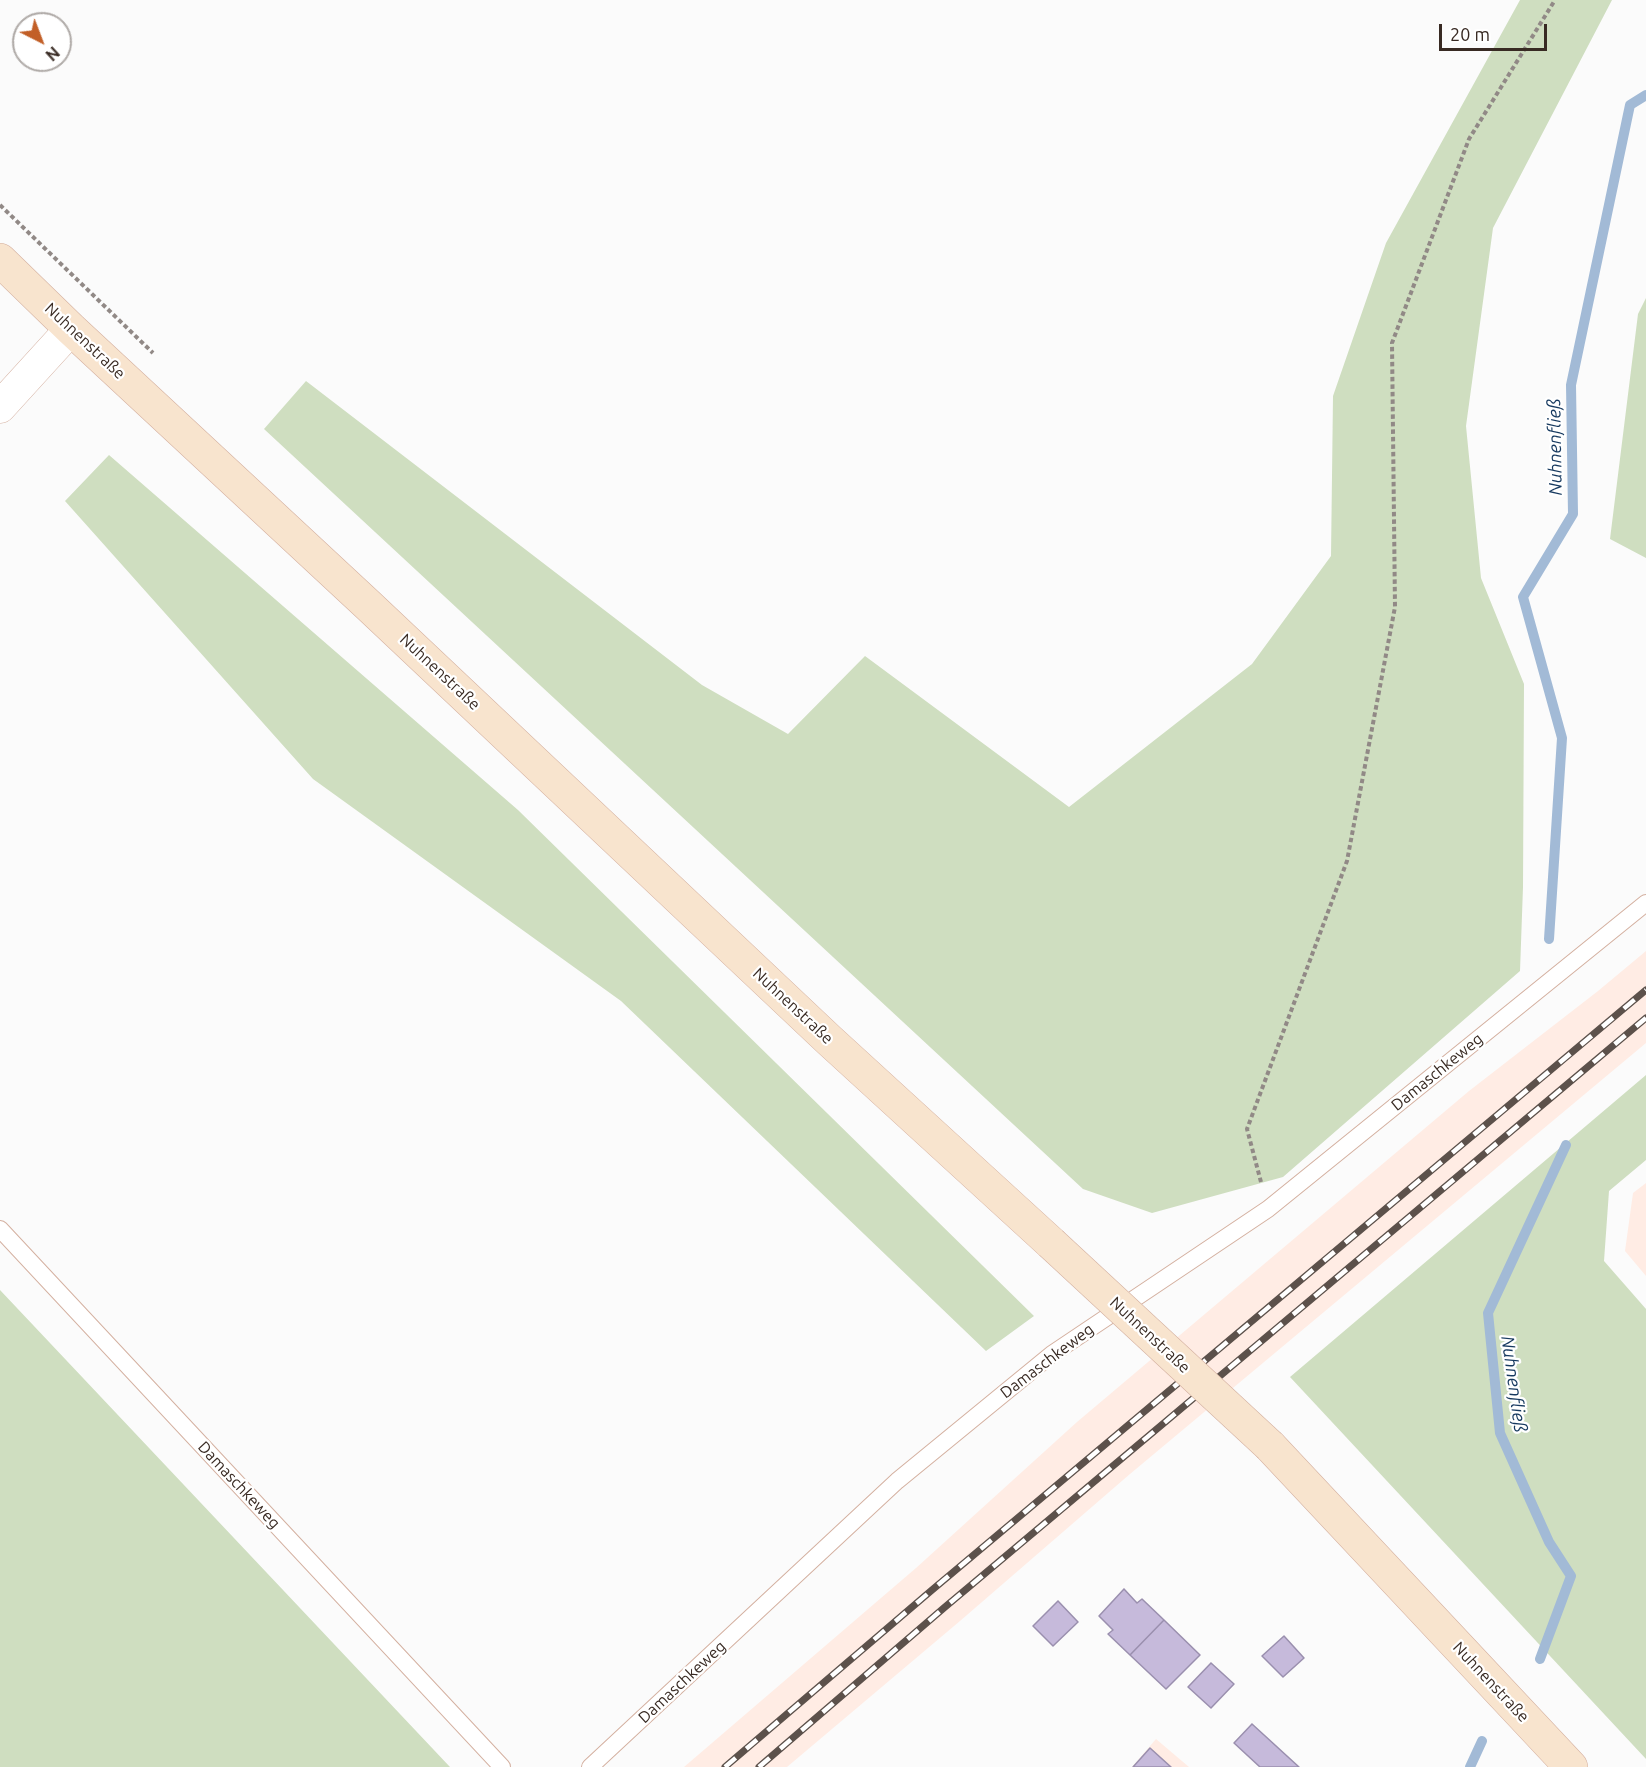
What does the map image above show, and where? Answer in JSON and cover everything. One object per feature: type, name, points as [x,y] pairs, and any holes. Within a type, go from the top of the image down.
[{"type":"main road","name":"Nuhnenstraße","points":[[0,260],[829,1040],[1269,1446],[1571,1767]]},
{"type":"street","points":[[0,407],[72,329]]},
{"type":"lane","name":"Damaschkeweg","points":[[590,1767],[906,1474],[1052,1354],[1268,1209],[1646,903]]},
{"type":"lane","name":"Damaschkeweg","points":[[0,1229],[502,1767]]},
{"type":"path","points":[[1268,1209],[1247,1129],[1347,861],[1395,607],[1392,343],[1469,139],[1555,0]]},
{"type":"shaded area","points":[[1646,951],[1646,1043],[1130,1474],[787,1767],[684,1767],[916,1568],[1077,1422],[1469,1091]]},
{"type":"shaded area","points":[[1646,1183],[1646,1276],[1625,1251],[1633,1193]]},
{"type":"shaded area","points":[[1156,1739],[1189,1767],[1132,1767]]},
{"type":"green space","points":[[1520,0],[1612,0],[1493,228],[1466,426],[1481,578],[1524,684],[1523,887],[1520,971],[1283,1177],[1152,1213],[1083,1189],[264,429],[306,381],[702,685],[788,734],[865,656],[1069,807],[1252,664],[1331,556],[1333,396],[1386,243]]},
{"type":"green space","points":[[1646,298],[1646,558],[1610,539],[1638,314]]},
{"type":"green space","points":[[109,455],[518,810],[1034,1316],[986,1351],[621,1001],[313,779],[65,501]]},
{"type":"green space","points":[[1646,1075],[1646,1160],[1609,1191],[1604,1261],[1646,1309],[1646,1759],[1290,1377]]},
{"type":"green space","points":[[0,1290],[450,1767],[0,1767]]},
{"type":"building","points":[[1124,1589],[1137,1603],[1142,1599],[1164,1620],[1130,1655],[1108,1634],[1113,1630],[1099,1616]]},
{"type":"building","points":[[1058,1601],[1078,1622],[1053,1646],[1033,1626]]},
{"type":"building","points":[[1164,1620],[1200,1655],[1166,1689],[1130,1655]]},
{"type":"building","points":[[1284,1636],[1304,1658],[1283,1677],[1262,1656]]},
{"type":"building","points":[[1211,1663],[1234,1684],[1211,1708],[1188,1687]]},
{"type":"building","points":[[1252,1724],[1299,1767],[1260,1767],[1234,1743]]},
{"type":"building","points":[[1150,1748],[1171,1767],[1133,1767]]},
{"type":"waterway","name":"Nuhnenfließ","points":[[1549,939],[1562,738],[1523,597],[1573,514],[1571,385],[1630,105],[1646,95]]},
{"type":"waterway","name":"Nuhnenfließ","points":[[1540,1659],[1571,1576],[1549,1542],[1500,1433],[1488,1313],[1566,1145]]},
{"type":"waterway","name":"Nuhnenfließ","points":[[1470,1767],[1482,1741]]},
{"type":"railway","points":[[725,1767],[932,1590],[1646,990]]},
{"type":"railway","points":[[759,1767],[945,1607],[1646,1018]]}]
